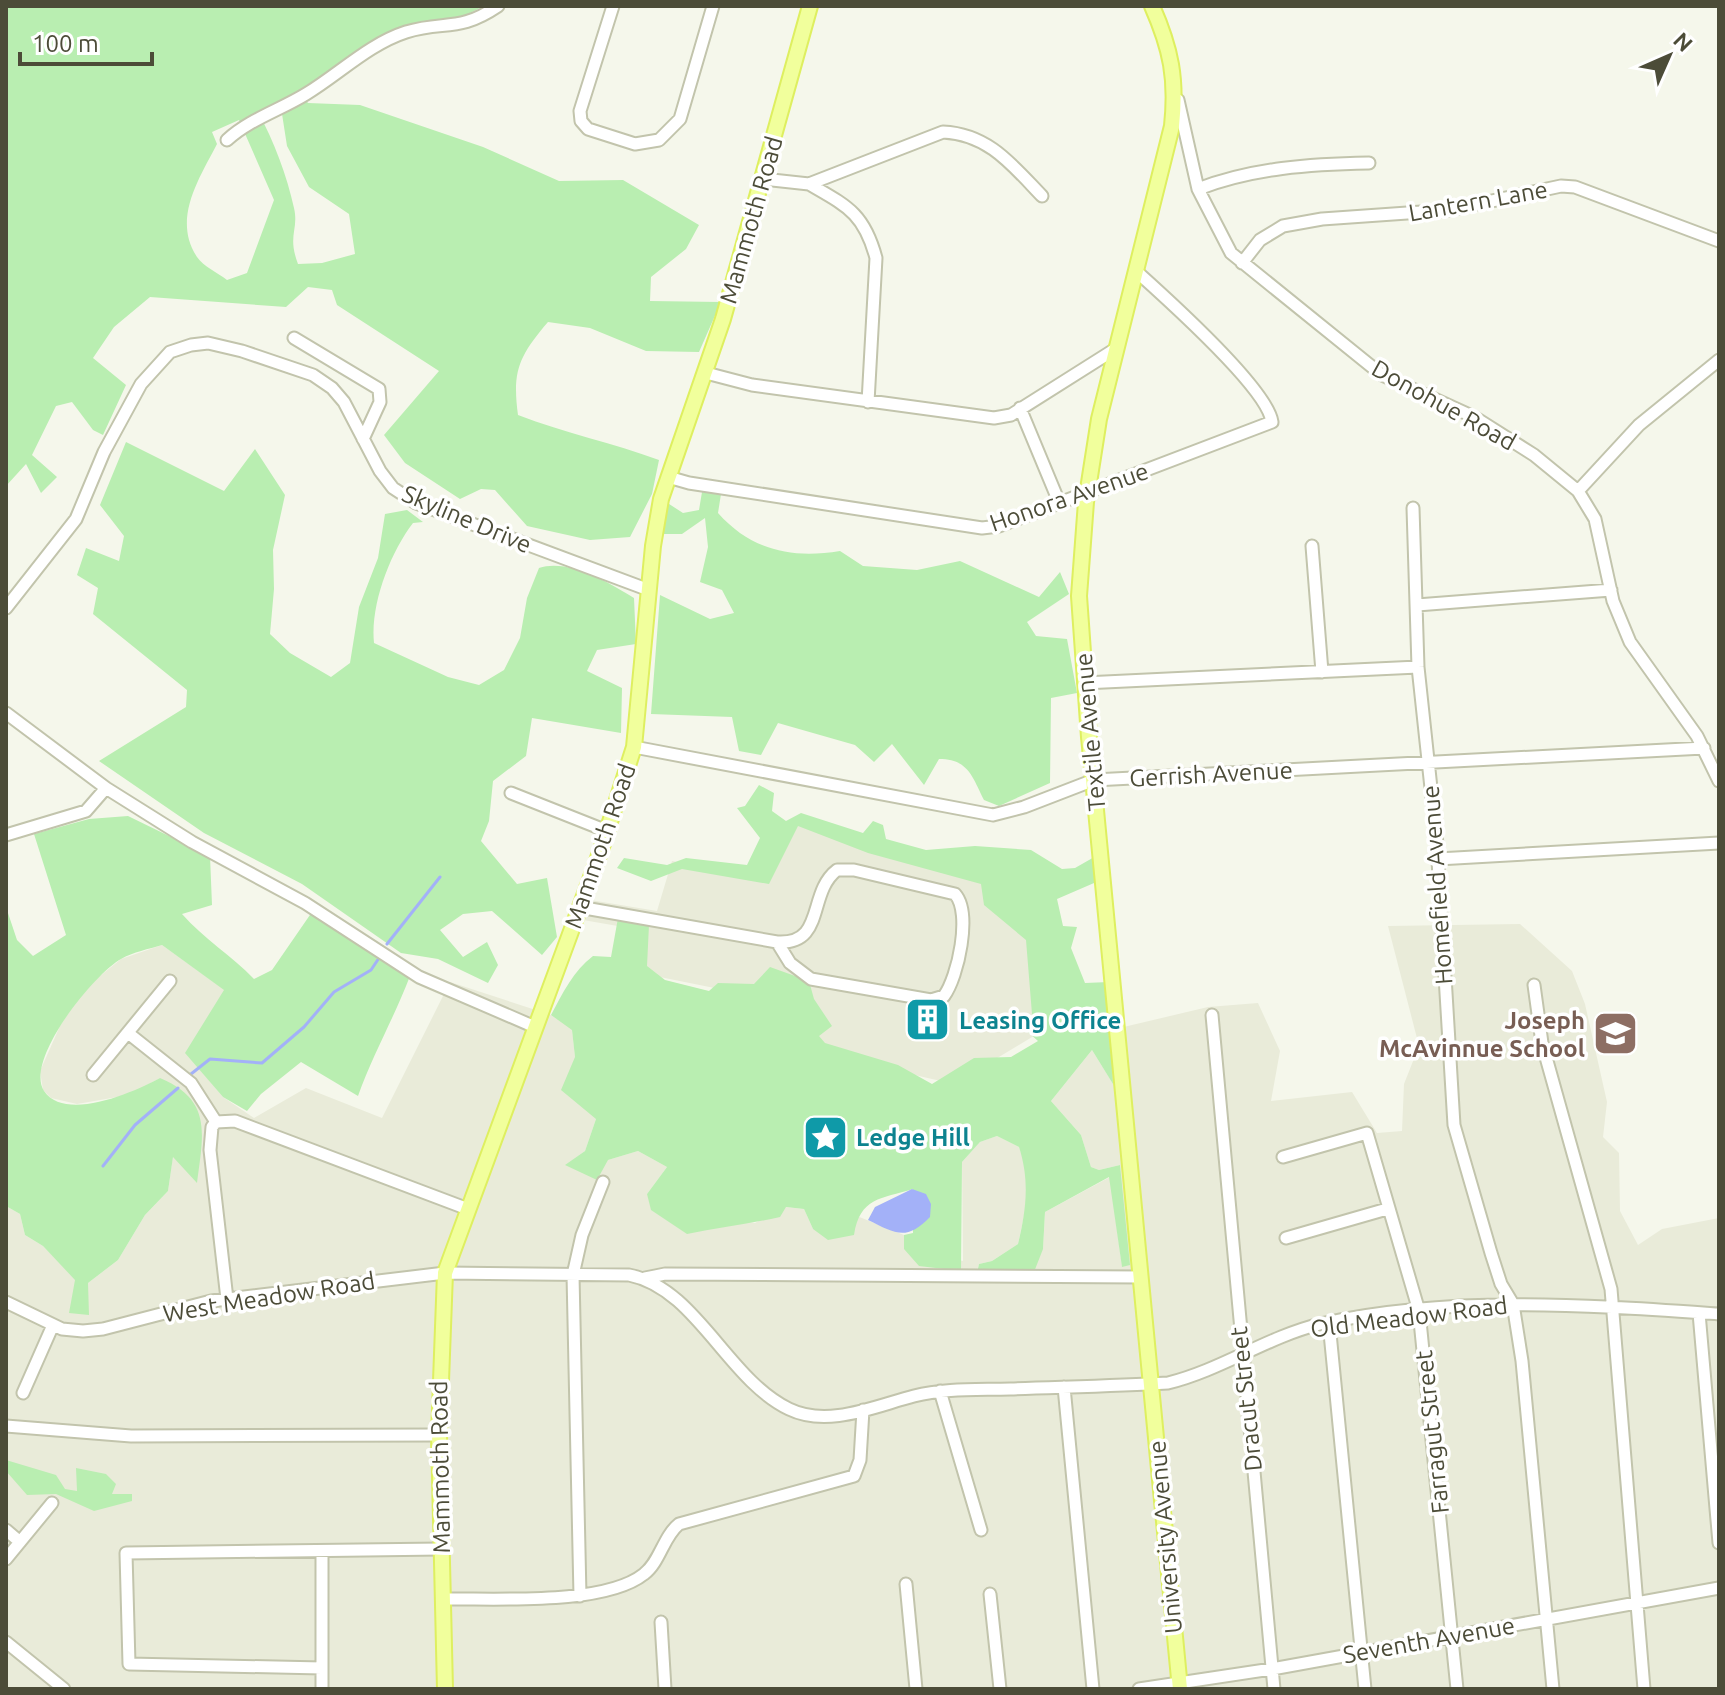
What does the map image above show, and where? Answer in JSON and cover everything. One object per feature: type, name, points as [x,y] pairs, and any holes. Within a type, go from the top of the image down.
[{"type":"main road","name":"Mammoth Road","points":[[445,1689],[439,1435],[445,1273],[607,831],[634,747],[655,526],[668,477],[706,373],[810,6]]},
{"type":"main road","name":"Textile Avenue","points":[[1151,1384],[1084,683],[1079,596],[1088,491],[1099,419],[1172,126],[1176,88],[1168,47],[1152,6]]},
{"type":"main road","name":"University Avenue","points":[[1151,1384],[1180,1687]]},
{"type":"street","points":[[227,140],[261,116],[310,92],[381,44],[405,33],[458,27],[498,6]]},
{"type":"street","points":[[613,6],[580,111],[581,121],[588,129],[635,144],[659,140],[680,119],[713,6]]},
{"type":"street","name":"Donohue Road","points":[[1176,88],[1198,189],[1219,235],[1242,263],[1382,375],[1474,417],[1534,455],[1578,491],[1595,519],[1611,590],[1630,642],[1704,748],[1719,781]]},
{"type":"street","points":[[809,184],[943,132],[990,145],[1042,196]]},
{"type":"street","points":[[1198,189],[1227,178],[1266,171],[1369,163]]},
{"type":"street","points":[[763,179],[809,184],[847,206],[860,217],[870,235],[876,258],[868,402]]},
{"type":"street","name":"Lantern Lane","points":[[1242,263],[1260,240],[1283,226],[1322,219],[1450,210],[1561,186],[1575,187],[1719,241]]},
{"type":"street","name":"Honora Avenue","points":[[668,477],[689,483],[969,527],[999,526],[1260,429],[1272,421],[1267,405],[1198,326],[1136,271]]},
{"type":"street","points":[[294,338],[379,389],[380,402],[363,439]]},
{"type":"street","name":"Skyline Drive","points":[[6,608],[76,519],[123,413],[141,384],[170,352],[208,343],[313,375],[332,388],[344,402],[380,471],[393,488],[416,503],[649,590]]},
{"type":"street","points":[[706,373],[752,385],[979,418],[1011,415],[1117,348]]},
{"type":"street","points":[[1578,491],[1630,433],[1719,360]]},
{"type":"street","points":[[1020,408],[1059,502]]},
{"type":"street","name":"Homefield Avenue","points":[[1413,508],[1418,667],[1438,859],[1454,1125],[1501,1284],[1513,1304],[1522,1361],[1553,1689]]},
{"type":"street","points":[[1312,546],[1322,672]]},
{"type":"street","points":[[1417,605],[1611,590]]},
{"type":"street","points":[[1084,683],[1418,667]]},
{"type":"street","points":[[6,713],[106,788],[192,842],[305,903],[419,977],[535,1027]]},
{"type":"street","name":"Gerrish Avenue","points":[[634,747],[993,815],[1024,807],[1094,780],[1704,748]]},
{"type":"street","points":[[6,835],[86,811],[106,788]]},
{"type":"street","points":[[511,793],[607,831]]},
{"type":"street","points":[[1438,859],[1719,843]]},
{"type":"street","points":[[579,907],[777,942],[795,941],[804,935],[824,887],[837,870],[854,870],[955,894],[963,907],[964,922],[951,984],[944,996],[938,999],[922,1000],[811,979],[790,963],[777,942]]},
{"type":"street","points":[[93,1075],[170,981]]},
{"type":"street","points":[[1534,985],[1542,1043],[1611,1289],[1644,1689]]},
{"type":"street","name":"Dracut Street","points":[[1212,1015],[1274,1689]]},
{"type":"street","points":[[128,1033],[191,1083],[216,1122]]},
{"type":"street","points":[[216,1122],[235,1121],[468,1209]]},
{"type":"street","points":[[216,1122],[210,1136],[210,1150],[227,1299]]},
{"type":"street","name":"Farragut Street","points":[[1283,1157],[1367,1133],[1419,1311],[1457,1689]]},
{"type":"street","points":[[580,1596],[573,1275],[582,1235],[603,1182]]},
{"type":"street","points":[[1286,1238],[1387,1209]]},
{"type":"street","name":"West Meadow Road","points":[[6,1302],[53,1325],[83,1331],[227,1299],[445,1273],[645,1278],[665,1274],[1141,1277]]},
{"type":"street","name":"Old Meadow Road","points":[[645,1278],[689,1313],[741,1372],[774,1401],[793,1411],[823,1416],[863,1410],[940,1391],[1151,1384],[1197,1375],[1291,1333],[1329,1323],[1419,1311],[1513,1304],[1611,1305],[1719,1314]]},
{"type":"street","points":[[1699,1313],[1719,1543]]},
{"type":"street","points":[[1329,1323],[1365,1689]]},
{"type":"street","points":[[23,1393],[53,1325]]},
{"type":"street","points":[[1064,1387],[1093,1689]]},
{"type":"street","points":[[940,1391],[981,1530]]},
{"type":"street","points":[[442,1599],[580,1596],[646,1573],[679,1524],[854,1476],[860,1460],[863,1410]]},
{"type":"street","points":[[6,1426],[131,1436],[439,1435]]},
{"type":"street","points":[[6,1559],[52,1503]]},
{"type":"street","points":[[6,1530],[20,1542]]},
{"type":"street","points":[[322,1668],[129,1664],[126,1553],[441,1549]]},
{"type":"street","points":[[322,1551],[322,1689]]},
{"type":"street","points":[[906,1584],[916,1689]]},
{"type":"street","name":"Seventh Avenue","points":[[1139,1689],[1180,1687],[1452,1636],[1545,1626],[1637,1602],[1719,1588]]},
{"type":"street","points":[[990,1594],[1000,1689]]},
{"type":"street","points":[[661,1622],[665,1689]]},
{"type":"street","points":[[6,1642],[64,1689]]},
{"type":"shaded area","points":[[796,821],[991,873],[1050,922],[1052,1025],[954,1084],[796,1048],[794,1004],[640,973],[641,930],[583,920],[590,900],[657,911],[672,861],[770,879]]},
{"type":"shaded area","points":[[1520,924],[1572,971],[1585,1004],[1607,1102],[1603,1137],[1619,1153],[1620,1211],[1638,1245],[1662,1229],[1719,1218],[1719,1689],[6,1689],[6,1206],[20,1214],[25,1235],[43,1246],[76,1280],[88,1315],[88,1283],[118,1260],[145,1215],[168,1191],[173,1156],[197,1182],[160,1078],[129,1095],[77,1104],[51,1098],[43,1090],[40,1071],[60,1026],[85,988],[121,959],[162,945],[225,990],[186,1053],[223,1097],[254,1118],[306,1088],[382,1118],[450,982],[551,1015],[572,1029],[575,1057],[596,1119],[585,1151],[566,1165],[608,1160],[638,1151],[667,1167],[647,1194],[734,1225],[742,1221],[755,1223],[785,1207],[804,1209],[813,1229],[857,1216],[904,1235],[904,1249],[963,1261],[962,1162],[980,1142],[997,1136],[1019,1147],[1026,1167],[1026,1207],[1018,1244],[992,1261],[979,1264],[977,1272],[1043,1249],[1045,1212],[1110,1177],[1122,1266],[1120,1165],[1099,1170],[1091,1167],[1081,1135],[1051,1101],[1092,1050],[1112,1082],[1111,1030],[1208,1007],[1258,1003],[1280,1051],[1271,1101],[1352,1092],[1377,1133],[1402,1131],[1404,1084],[1419,1046],[1388,926]]},
{"type":"green space","points":[[6,6],[484,6],[460,18],[427,24],[300,92],[308,103],[360,105],[483,147],[559,181],[623,180],[699,225],[686,249],[651,277],[650,301],[721,302],[699,352],[646,351],[590,328],[548,322],[524,355],[517,375],[518,415],[659,460],[652,494],[630,537],[590,540],[527,526],[495,490],[481,489],[460,499],[405,463],[384,435],[439,371],[337,305],[332,290],[308,287],[286,307],[150,297],[114,327],[93,358],[126,385],[103,435],[93,430],[72,402],[56,406],[32,455],[57,477],[41,493],[26,464],[6,486]],"holes":[[[280,101],[287,146],[309,187],[349,214],[355,254],[322,263],[298,264],[293,246],[295,216],[291,196],[275,147],[258,112]],[[239,120],[274,200],[247,273],[227,280],[197,257],[190,243],[188,214],[196,185],[217,144],[212,132]]]},
{"type":"green space","points":[[126,442],[224,491],[255,449],[285,495],[273,550],[270,634],[290,653],[331,677],[350,663],[359,607],[378,558],[385,514],[407,510],[423,522],[413,523],[389,564],[375,612],[374,643],[448,677],[479,685],[504,670],[520,638],[527,598],[539,568],[563,566],[575,569],[601,579],[634,598],[636,644],[597,650],[587,671],[622,688],[621,733],[532,718],[526,756],[493,781],[489,821],[481,841],[517,884],[547,878],[557,937],[542,955],[492,911],[463,914],[440,930],[463,957],[487,942],[498,965],[488,983],[438,959],[401,953],[302,884],[204,833],[99,761],[186,707],[187,690],[93,614],[98,588],[77,575],[86,548],[119,561],[124,536],[100,505]]},
{"type":"green space","points":[[702,492],[721,494],[718,513],[744,536],[773,549],[805,554],[840,551],[863,566],[917,570],[960,561],[1039,597],[1060,572],[1069,594],[1027,622],[1036,636],[1067,639],[1077,693],[1051,698],[1050,783],[999,806],[984,800],[968,770],[957,762],[939,759],[924,785],[892,744],[874,762],[855,745],[778,723],[761,755],[739,751],[732,717],[651,714],[660,595],[710,619],[734,613],[722,590],[700,582],[708,547],[705,518],[682,534],[663,534],[666,502],[683,513],[699,510]]},
{"type":"green space","points":[[759,785],[774,793],[772,811],[786,821],[801,813],[863,833],[873,821],[883,825],[886,839],[926,850],[975,846],[1031,850],[1062,869],[1075,868],[1096,856],[1101,880],[1057,899],[1063,926],[1077,927],[1071,948],[1085,983],[1109,982],[1113,1084],[1092,1050],[1051,1101],[1081,1135],[1091,1167],[1099,1170],[1120,1165],[1130,1265],[1122,1267],[1109,1177],[1045,1212],[1043,1249],[1034,1272],[977,1273],[979,1264],[992,1261],[1018,1244],[1023,1220],[1026,1184],[1019,1147],[997,1136],[980,1142],[962,1162],[961,1271],[919,1266],[904,1249],[904,1235],[913,1233],[913,1189],[867,1206],[861,1213],[854,1235],[828,1240],[813,1229],[804,1209],[786,1207],[780,1217],[687,1234],[651,1210],[647,1194],[667,1167],[638,1151],[608,1160],[597,1180],[565,1165],[585,1151],[596,1119],[561,1090],[575,1057],[572,1030],[551,1015],[569,983],[586,962],[593,956],[611,957],[618,918],[649,925],[647,966],[665,980],[709,991],[718,983],[754,984],[770,967],[809,981],[814,999],[832,1026],[819,1036],[825,1043],[898,1065],[932,1084],[974,1058],[1011,1057],[1038,1041],[1028,1032],[1032,1014],[1026,940],[984,905],[981,884],[868,853],[798,826],[769,884],[682,869],[651,881],[617,868],[624,858],[667,865],[686,858],[747,865],[760,838],[737,808],[745,806]]},
{"type":"green space","points":[[128,816],[210,856],[212,905],[182,914],[254,979],[272,970],[312,912],[410,976],[358,1096],[301,1062],[261,1094],[247,1111],[223,1097],[185,1053],[224,990],[162,945],[121,959],[95,982],[79,999],[52,1040],[40,1077],[44,1091],[54,1100],[84,1104],[119,1096],[160,1078],[189,1097],[197,1108],[202,1134],[197,1183],[173,1157],[168,1191],[145,1215],[118,1260],[88,1283],[89,1315],[69,1313],[75,1280],[43,1246],[25,1235],[20,1214],[6,1206],[6,907],[17,940],[33,956],[66,935],[34,834],[89,819]]},
{"type":"green space","points":[[6,1460],[56,1475],[65,1489],[77,1491],[76,1468],[106,1474],[116,1484],[112,1494],[132,1494],[132,1501],[94,1511],[56,1494],[27,1495],[6,1471]]},
{"type":"water","points":[[912,1189],[926,1194],[931,1204],[930,1217],[922,1225],[900,1233],[868,1220],[875,1207]]},
{"type":"waterway","points":[[387,944],[440,877]]},
{"type":"waterway","points":[[191,1074],[210,1059],[262,1063],[304,1027],[334,992],[371,970],[379,958]]},
{"type":"waterway","points":[[103,1166],[135,1125],[178,1088]]},
{"type":"place","name":"Leasing Office","points":[[928,1020]]},
{"type":"place","name":"Joseph McAvinnue School","points":[[1616,1034]]},
{"type":"place","name":"Ledge Hill","points":[[825,1137]]}]
